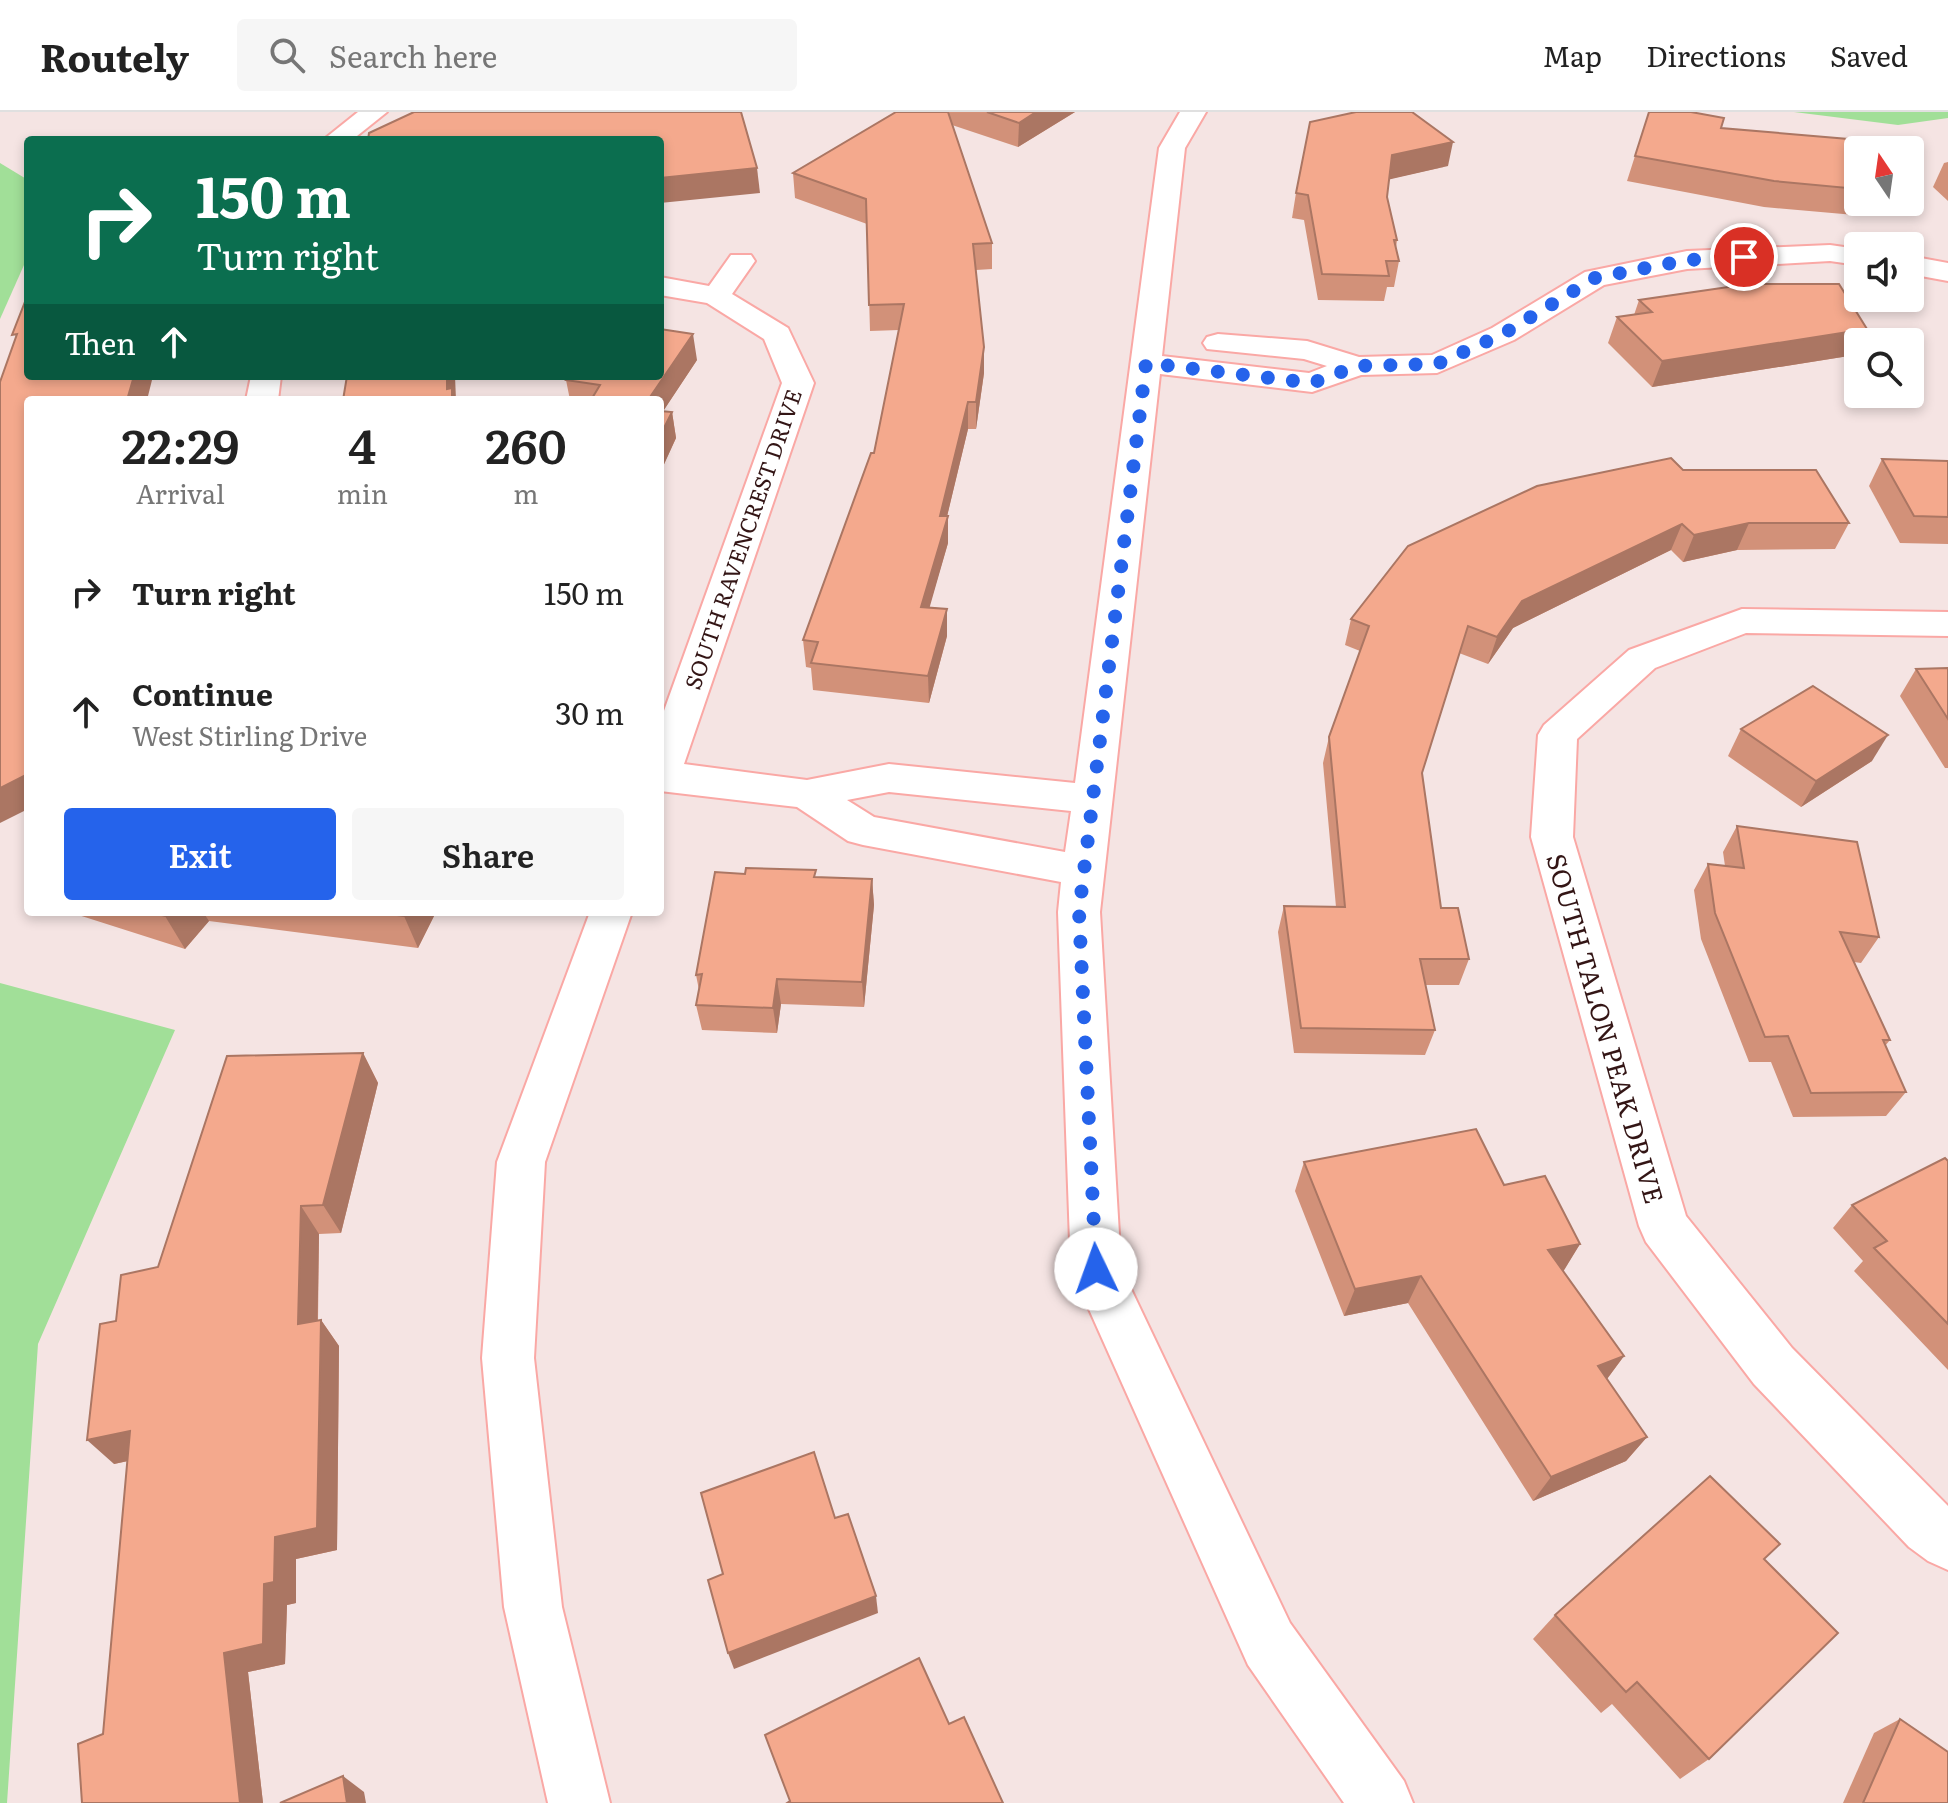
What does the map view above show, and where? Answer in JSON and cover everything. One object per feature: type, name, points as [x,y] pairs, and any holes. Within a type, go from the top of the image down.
[{"type":"street","points":[[1193,112],[1172,148],[1079,912],[1096,1269],[1269,1644],[1382,1803]]},
{"type":"street","points":[[340,136],[362,114]]},
{"type":"street","points":[[1147,351],[1312,383],[1357,366],[1437,364],[1503,334],[1595,278],[1687,260],[1830,253],[1844,255]]},
{"type":"street","points":[[716,296],[741,261]]},
{"type":"street","points":[[1924,268],[1948,272]]},
{"type":"street","name":"SOUTH RAVENCREST DRIVE","points":[[664,287],[716,296],[777,334],[798,383],[664,764]]},
{"type":"street","name":"SOUTH TALON PEAK DRIVE","points":[[1948,624],[1742,621],[1642,659],[1558,735],[1552,837],[1664,1226],[1773,1366],[1929,1527],[1948,1541]]},
{"type":"street","points":[[664,776],[807,794],[889,778],[1093,799]]},
{"type":"street","points":[[807,794],[863,830],[1084,871]]},
{"type":"street","points":[[579,1803],[533,1607],[508,1358],[521,1162],[610,916]]},
{"type":"green space","points":[[1794,112],[1948,112],[1948,118],[1898,125]]},
{"type":"green space","points":[[0,163],[24,178],[24,265],[0,319]]},
{"type":"green space","points":[[0,983],[175,1030],[38,1344],[7,1803],[0,1803]]},
{"type":"building","points":[[414,112],[741,112],[757,168],[664,178],[664,136],[369,136],[369,133]]},
{"type":"building","points":[[896,112],[948,112],[992,243],[973,244],[984,347],[976,402],[968,402],[940,516],[948,516],[921,607],[947,609],[928,676],[811,663],[818,642],[803,640],[871,453],[874,453],[904,304],[869,305],[866,199],[793,173]]},
{"type":"building","points":[[987,112],[1036,112],[1019,123]]},
{"type":"building","points":[[1356,112],[1412,112],[1453,142],[1392,155],[1387,197],[1399,261],[1386,261],[1389,276],[1322,274],[1308,195],[1296,193],[1310,122]]},
{"type":"building","points":[[1649,112],[1691,112],[1724,118],[1721,128],[1844,139],[1844,188],[1774,181],[1635,156]]},
{"type":"building","points":[[1749,284],[1839,284],[1844,292],[1844,312],[1856,312],[1866,328],[1844,328],[1844,333],[1662,361],[1617,317],[1652,312],[1639,300]]},
{"type":"building","points":[[24,304],[24,380],[133,380],[128,396],[24,396],[24,776],[0,788],[0,382],[17,334],[12,335]]},
{"type":"building","points":[[664,330],[693,334],[664,377]]},
{"type":"building","points":[[346,380],[447,380],[447,389],[452,388],[452,396],[344,396]]},
{"type":"building","points":[[566,380],[662,380],[651,396],[593,396],[600,385]]},
{"type":"building","points":[[664,411],[672,412],[664,428]]},
{"type":"building","points":[[1671,458],[1683,470],[1816,470],[1849,523],[1749,523],[1694,535],[1682,524],[1522,601],[1497,637],[1468,626],[1422,773],[1441,908],[1458,908],[1469,959],[1420,959],[1435,1030],[1301,1028],[1284,906],[1345,907],[1329,737],[1369,626],[1351,619],[1408,546],[1537,486]]},
{"type":"building","points":[[1882,459],[1948,461],[1948,517],[1914,516]]},
{"type":"building","points":[[1948,668],[1948,719],[1916,669]]},
{"type":"building","points":[[1813,686],[1888,735],[1816,781],[1741,729]]},
{"type":"building","points":[[1737,826],[1857,842],[1879,937],[1840,932],[1890,1040],[1883,1040],[1906,1092],[1811,1093],[1788,1036],[1765,1037],[1715,913],[1708,864],[1744,868]]},
{"type":"building","points":[[746,868],[816,870],[814,877],[872,879],[862,982],[777,979],[773,1008],[696,1005],[702,974],[696,975],[715,872],[745,874]]},
{"type":"building","points":[[363,1053],[323,1205],[301,1206],[298,1324],[321,1320],[317,1528],[275,1537],[274,1582],[264,1584],[263,1644],[224,1653],[240,1803],[82,1803],[78,1744],[103,1734],[130,1431],[87,1440],[100,1324],[116,1321],[121,1275],[158,1267],[227,1056]]},
{"type":"building","points":[[1476,1129],[1504,1185],[1545,1176],[1580,1244],[1548,1250],[1624,1356],[1598,1366],[1647,1437],[1551,1477],[1421,1276],[1355,1289],[1304,1162]]},
{"type":"building","points":[[1945,1158],[1948,1161],[1948,1324],[1874,1248],[1887,1241],[1852,1205]]},
{"type":"building","points":[[814,1452],[835,1518],[848,1514],[876,1596],[728,1653],[708,1580],[723,1574],[701,1493]]},
{"type":"building","points":[[1710,1476],[1780,1544],[1764,1559],[1838,1633],[1709,1759],[1637,1682],[1626,1692],[1555,1615]]},
{"type":"building","points":[[919,1658],[949,1724],[964,1717],[1003,1803],[787,1803],[790,1801],[765,1735]]},
{"type":"building","points":[[1900,1719],[1948,1752],[1948,1803],[1863,1803]]},
{"type":"building","points":[[343,1776],[347,1803],[280,1803]]},
{"type":"route","points":[[1096,1269],[1079,912],[1146,363],[1312,383],[1357,366],[1437,364],[1503,334],[1595,278],[1687,260],[1744,257]]}]
